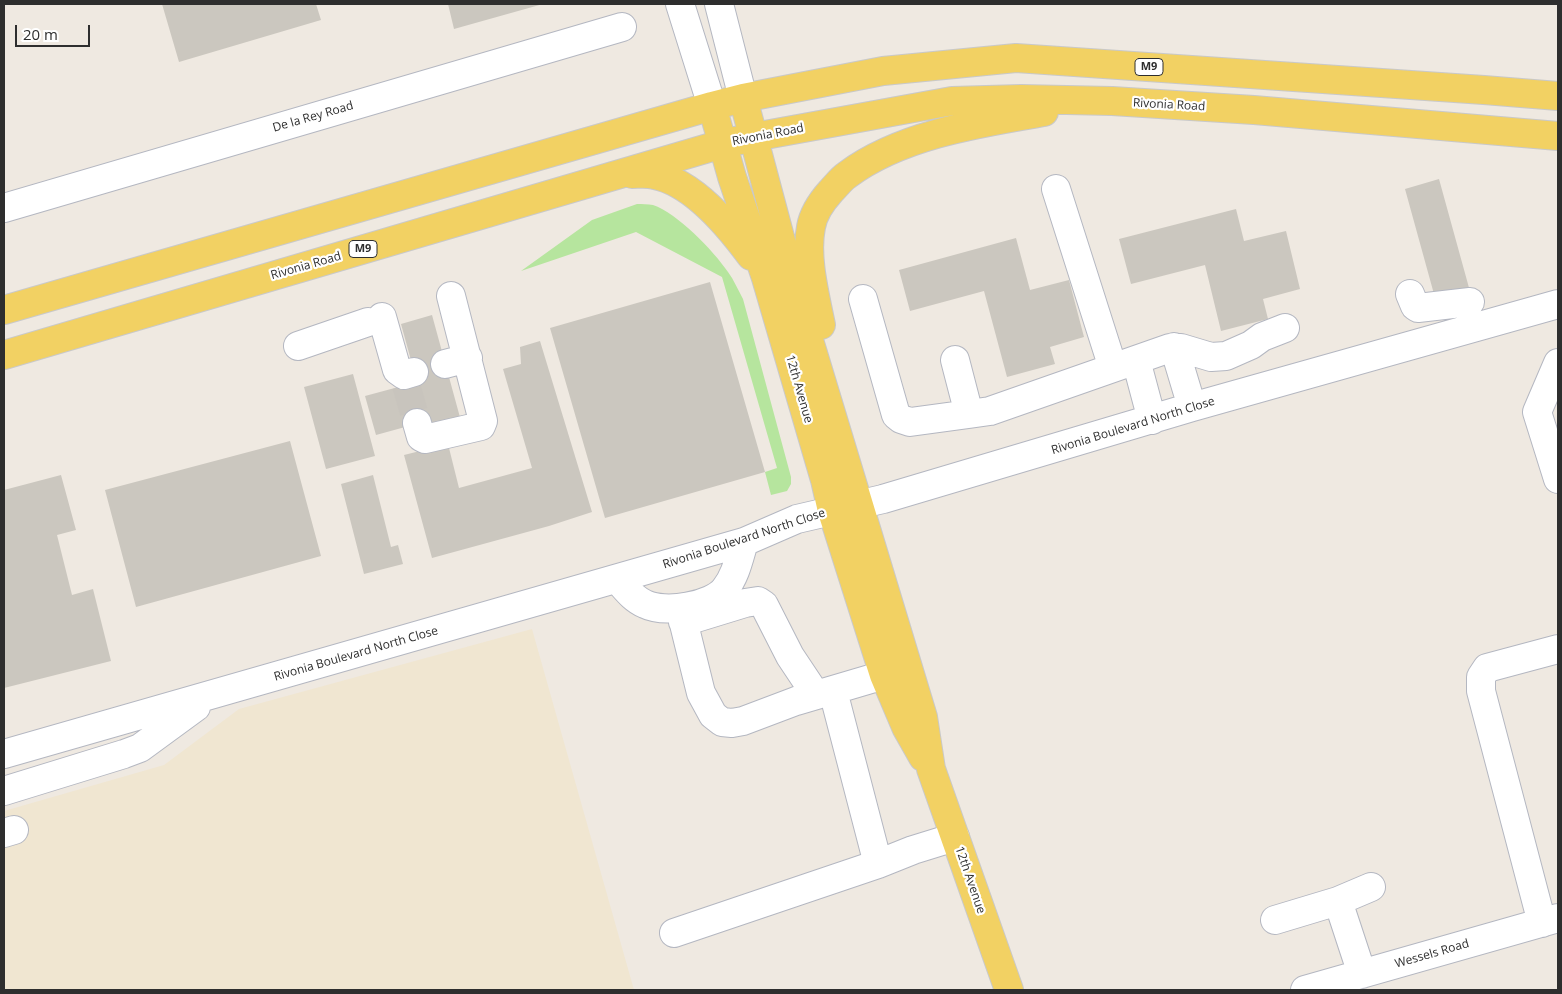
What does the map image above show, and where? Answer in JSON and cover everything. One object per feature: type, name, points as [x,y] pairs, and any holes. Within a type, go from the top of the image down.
[{"type":"main road","name":"M9","points":[[4,310],[712,106],[743,98],[884,71],[1016,58],[1558,96]]},
{"type":"main road","name":"12th Avenue","points":[[743,98],[796,297],[923,717],[931,769],[1009,990]]},
{"type":"main road","name":"Rivonia Road","points":[[4,355],[722,144],[952,101],[1021,99],[1112,101],[1254,110],[1558,136]]},
{"type":"main road","points":[[848,471],[810,264],[811,226],[823,200],[845,176],[871,158],[895,147],[981,123],[1112,101]]},
{"type":"main road","name":"12th Avenue","points":[[712,106],[722,144],[766,278],[825,480],[832,511],[884,675],[906,727],[931,769]]},
{"type":"main road","points":[[618,174],[654,174],[676,182],[714,212],[734,234],[766,278]]},
{"type":"street","name":"12th Avenue","points":[[718,4],[743,98]]},
{"type":"street","name":"12th Avenue","points":[[685,5],[712,106]]},
{"type":"street","name":"De la Rey Road","points":[[4,208],[622,27]]},
{"type":"street","points":[[1056,189],[1124,364],[1152,420]]},
{"type":"street","points":[[1410,294],[1415,306],[1418,308],[1470,302]]},
{"type":"street","points":[[417,423],[425,440],[481,426],[483,421],[456,361],[451,296]]},
{"type":"street","points":[[863,299],[896,415],[910,422],[990,411],[1174,347],[1211,357],[1226,356],[1251,345],[1262,337],[1285,328]]},
{"type":"street","name":"Rivonia Boulevard North Close","points":[[4,754],[617,579],[744,542],[798,520],[883,499],[1192,407],[1553,303]]},
{"type":"street","points":[[298,346],[375,320],[397,370],[408,377]]},
{"type":"street","points":[[1174,347],[1192,407]]},
{"type":"street","points":[[955,360],[969,414]]},
{"type":"street","points":[[1558,363],[1537,412],[1558,479]]},
{"type":"street","points":[[681,615],[724,591],[732,580],[744,542]]},
{"type":"street","points":[[617,579],[635,598],[647,605],[681,615],[758,601],[764,605],[794,663],[824,693],[878,864]]},
{"type":"street","points":[[681,615],[701,693],[712,715],[722,722],[744,721],[768,710],[884,675]]},
{"type":"street","points":[[1550,920],[1484,700],[1481,677],[1487,668],[1558,649]]},
{"type":"street","points":[[4,791],[140,748],[211,696]]},
{"type":"street","points":[[674,933],[955,837]]},
{"type":"street","points":[[1275,920],[1338,901],[1371,887]]},
{"type":"street","points":[[1338,901],[1362,974]]},
{"type":"street","name":"Wessels Road","points":[[1305,990],[1550,920]]},
{"type":"shaded area","points":[[532,629],[634,990],[4,990],[4,811],[164,765],[239,709]]},
{"type":"green space","points":[[637,204],[653,205],[662,209],[694,233],[713,253],[736,285],[743,299],[791,477],[791,484],[787,491],[771,495],[765,472],[777,468],[722,277],[636,232],[521,271],[592,220]]},
{"type":"building","points":[[162,4],[316,4],[321,20],[179,62]]},
{"type":"building","points":[[448,4],[543,4],[454,29]]},
{"type":"building","points":[[1439,179],[1471,295],[1437,305],[1405,189]]},
{"type":"building","points":[[1236,209],[1244,241],[1286,231],[1300,289],[1263,299],[1268,319],[1221,331],[1205,265],[1131,284],[1119,239]]},
{"type":"building","points":[[1016,238],[1030,290],[1069,280],[1084,337],[1050,347],[1055,364],[1007,377],[984,291],[910,311],[899,270]]},
{"type":"building","points":[[710,282],[765,472],[605,518],[550,328]]},
{"type":"building","points":[[432,315],[461,421],[430,430],[427,421],[376,435],[365,396],[417,382],[401,324]]},
{"type":"building","points":[[540,341],[592,512],[549,526],[432,558],[404,455],[448,444],[459,488],[532,468],[503,369],[521,364],[520,347]]},
{"type":"building","points":[[353,374],[375,456],[326,469],[304,387]]},
{"type":"building","points":[[290,441],[321,556],[136,607],[105,490]]},
{"type":"building","points":[[61,475],[76,530],[57,535],[72,595],[93,589],[111,661],[4,688],[4,490]]},
{"type":"building","points":[[373,475],[391,547],[398,545],[403,564],[364,574],[341,484]]},
{"type":"tunnel","points":[[406,385],[417,423]]}]
